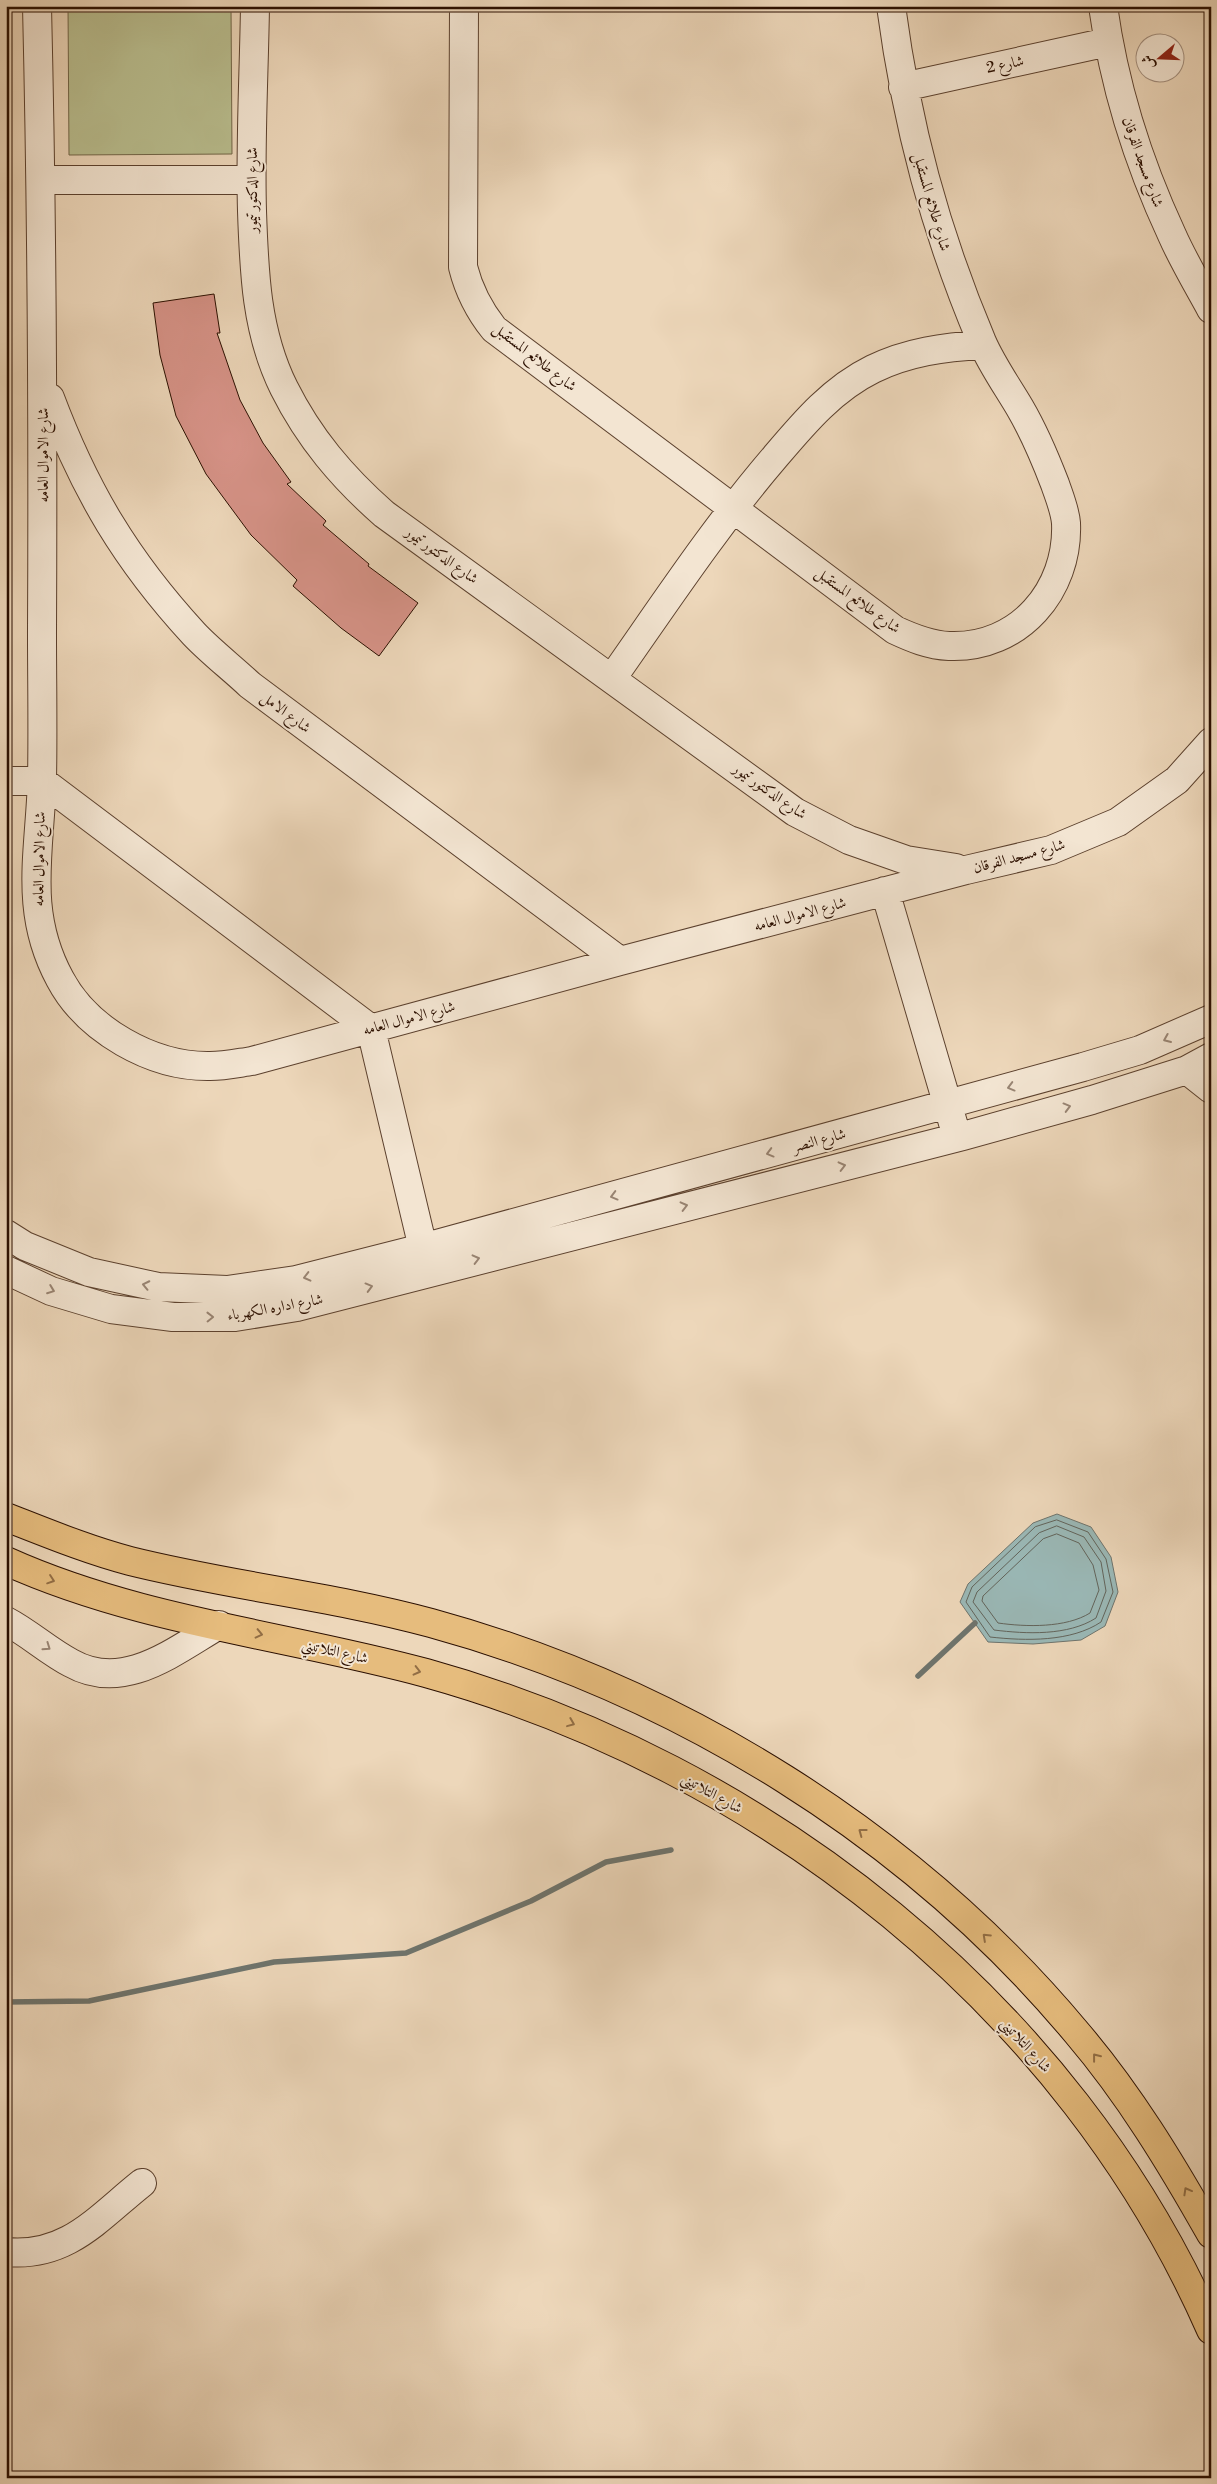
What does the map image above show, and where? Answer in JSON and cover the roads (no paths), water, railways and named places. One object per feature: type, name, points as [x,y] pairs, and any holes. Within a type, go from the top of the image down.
[{"type":"main road","points":[[6,1517],[63,1540],[130,1561],[369,1608],[493,1642],[614,1688],[672,1716],[737,1751],[831,1810],[891,1854],[940,1895],[1034,1984],[1077,2033],[1119,2087],[1181,2180],[1211,2234]]},
{"type":"main road","name":"شارع التلاتيني","points":[[6,1562],[41,1577],[110,1600],[425,1673],[542,1711],[598,1734],[708,1789],[812,1854],[861,1891],[954,1970],[1040,2058],[1106,2143],[1143,2200],[1172,2250],[1211,2330]]},
{"type":"street","name":"شارع الاموال العامه","points":[[38,6],[44,382],[42,781],[35,898],[43,941],[61,982],[88,1016],[124,1043],[164,1060],[208,1066],[252,1061],[620,961],[885,892]]},
{"type":"street","name":"شارع الدكتور تيمور","points":[[255,6],[251,180],[254,267],[258,308],[268,348],[283,386],[302,422],[326,456],[353,487],[384,514],[612,677],[796,812],[857,843],[906,860],[966,870]]},
{"type":"street","name":"شارع طلائع المستقبل","points":[[464,6],[463,267],[469,290],[480,311],[494,328],[733,506],[895,630],[921,641],[948,646],[976,644],[1002,635],[1026,620],[1045,600],[1058,575],[1065,548],[1066,520],[1049,469],[1034,434],[983,345],[952,269],[932,210],[903,87],[891,6]]},
{"type":"street","name":"شارع مسجد الفرقان","points":[[1103,6],[1108,42],[1124,108],[1145,173],[1172,236],[1209,300]]},
{"type":"street","name":"شارع 2","points":[[903,87],[1108,42]]},
{"type":"street","points":[[41,180],[251,180]]},
{"type":"street","points":[[612,677],[733,506],[810,416],[839,390],[871,370],[907,355],[944,347],[983,345]]},
{"type":"street","name":"شارع الامل","points":[[44,382],[70,451],[104,518],[146,579],[195,635],[250,685],[620,961]]},
{"type":"street","name":"شارع مسجد الفرقان","points":[[885,892],[1051,850],[1118,822],[1177,780],[1211,742]]},
{"type":"street","points":[[6,781],[42,781],[370,1029],[425,1260]]},
{"type":"street","points":[[885,892],[947,1105],[953,1123],[963,1136]]},
{"type":"street","name":"شارع النصر","points":[[425,1260],[947,1105],[1140,1050],[1211,1018]]},
{"type":"street","name":"شارع النصر","points":[[425,1260],[963,1136],[1092,1100],[1187,1070],[1211,1057]]},
{"type":"street","points":[[1187,1070],[1211,1089]]},
{"type":"street","name":"شارع اداره الكهرباء","points":[[6,1234],[25,1246],[90,1272],[158,1287],[228,1290],[425,1260]]},
{"type":"street","name":"شارع اداره الكهرباء","points":[[6,1270],[51,1291],[111,1309],[173,1317],[235,1317],[297,1307],[425,1260]]},
{"type":"street","points":[[6,1621],[71,1664],[90,1671],[109,1674],[129,1672],[148,1666],[219,1625]]},
{"type":"street","points":[[6,2252],[24,2254],[46,2251],[65,2244],[142,2183]]},
{"type":"water","points":[[1057,1514],[1091,1527],[1111,1557],[1118,1592],[1105,1626],[1081,1640],[1033,1644],[988,1642],[960,1602],[968,1584],[1033,1523]]},
{"type":"waterway","points":[[918,1676],[975,1623]]},
{"type":"waterway","points":[[6,2002],[89,2001],[274,1962],[406,1953],[531,1901],[606,1862],[671,1850]]}]
